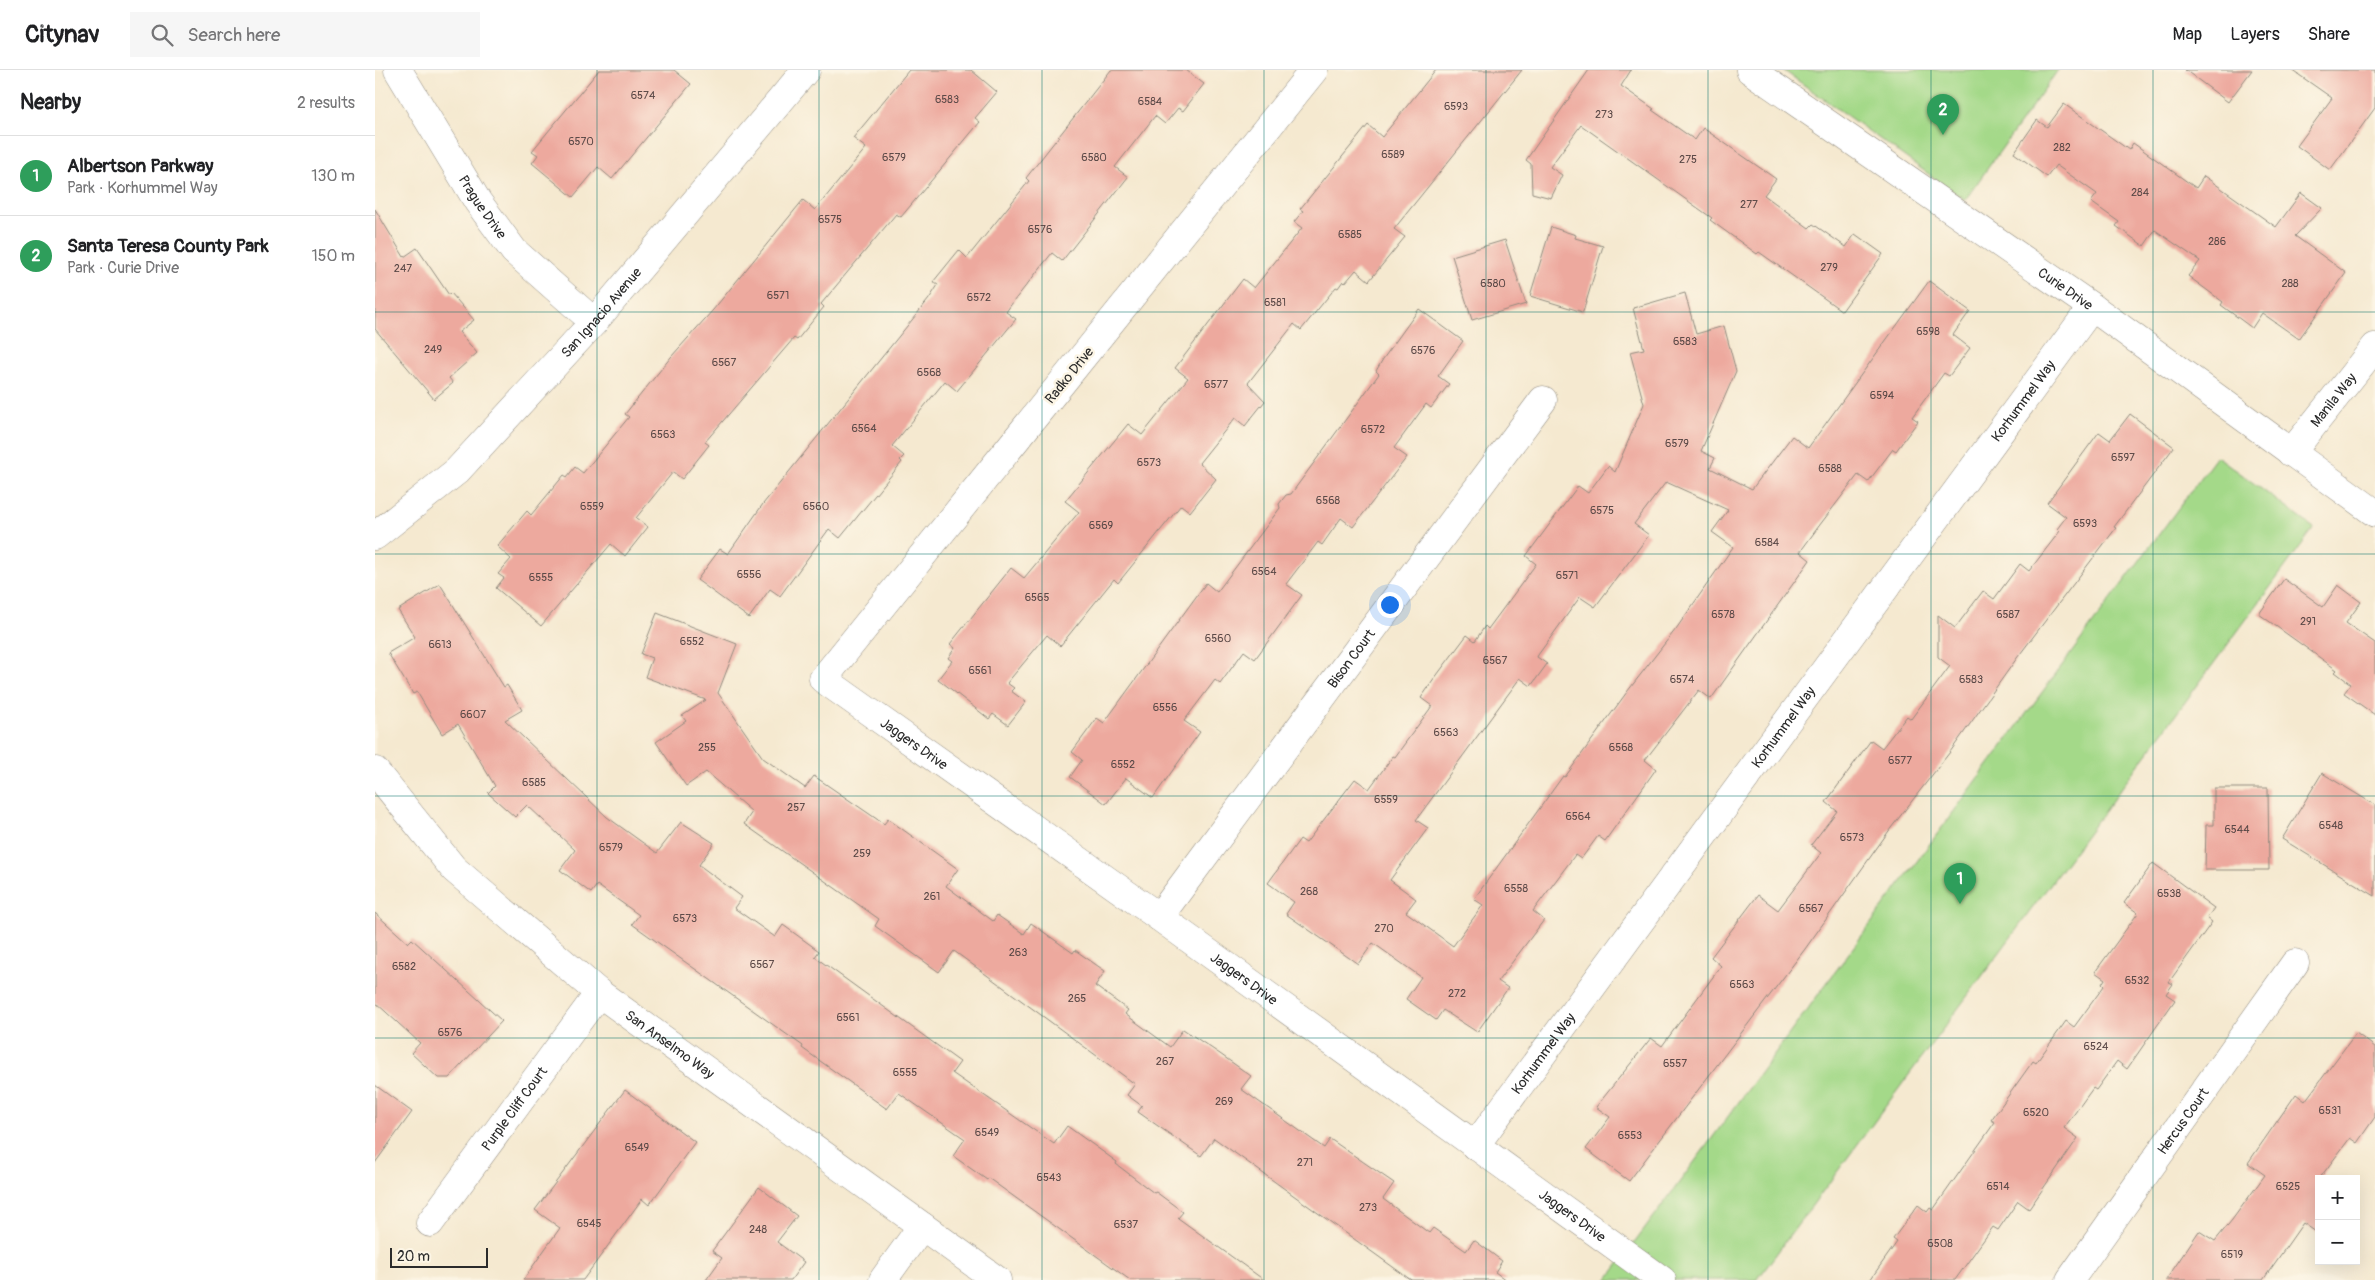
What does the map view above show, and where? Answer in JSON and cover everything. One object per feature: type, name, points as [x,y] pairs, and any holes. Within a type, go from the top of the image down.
[{"type":"street","name":"Prague Drive","points":[[398,70],[478,202],[514,251],[594,322]]},
{"type":"street","name":"San Ignacio Avenue","points":[[375,536],[457,471],[594,322],[806,70]]},
{"type":"street","name":"Radko Drive","points":[[823,679],[1314,70]]},
{"type":"street","name":"Curie Drive","points":[[1750,70],[2092,308],[2375,513]]},
{"type":"street","name":"Korhummel Way","points":[[1475,1146],[2092,308]]},
{"type":"street","name":"Manila Way","points":[[2291,453],[2375,347]]},
{"type":"street","name":"Bison Court","points":[[1159,916],[1543,400]]},
{"type":"street","name":"Jaggers Drive","points":[[823,679],[1159,916],[1662,1280]]},
{"type":"street","name":"San Anselmo Way","points":[[375,771],[454,869],[599,993],[997,1280]]},
{"type":"street","name":"Hercus Court","points":[[2070,1280],[2295,963]]},
{"type":"street","name":"Purple Cliff Court","points":[[429,1224],[599,993]]},
{"type":"street","points":[[883,1280],[922,1226]]},
{"type":"green space","points":[[1783,70],[2058,70],[1965,200]]},
{"type":"green space","points":[[2217,456],[2314,528],[1757,1280],[1607,1280]]},
{"type":"building","points":[[599,70],[674,70],[691,84],[612,179],[598,167],[573,197],[532,163],[538,155],[532,151]]},
{"type":"building","points":[[909,70],[971,70],[997,92],[975,118],[980,122],[901,217],[896,214],[821,304],[824,307],[797,340],[794,338],[705,442],[709,445],[682,479],[673,472],[636,518],[648,527],[625,556],[611,544],[541,626],[496,588],[504,578],[498,574],[511,559],[497,546],[527,511],[531,515],[564,475],[567,477],[575,467],[583,473],[629,417],[625,414],[803,200],[815,210],[866,148],[853,138]]},
{"type":"building","points":[[1111,70],[1186,70],[1204,84],[1183,111],[1178,108],[1165,124],[1155,116],[1115,167],[1128,177],[1062,261],[1052,253],[1006,312],[1016,319],[957,391],[945,381],[892,446],[904,456],[900,460],[902,462],[840,538],[829,529],[780,596],[770,589],[749,618],[697,580],[720,549],[728,554],[763,504],[929,299],[938,285],[933,282],[959,250],[967,258],[1029,181],[1026,178]]},
{"type":"building","points":[[1436,70],[1522,70],[1394,229],[1405,237],[1369,281],[1356,270],[1345,283],[1343,281],[1338,288],[1336,287],[1301,330],[1294,324],[1248,383],[1265,401],[1245,426],[1235,418],[1199,463],[1216,479],[1190,512],[1181,505],[1118,583],[1114,579],[1060,646],[1047,635],[1007,683],[1014,688],[1011,691],[1026,702],[1008,725],[993,714],[989,719],[938,679],[952,661],[948,658],[955,648],[950,644],[1011,568],[1024,578],[1079,512],[1065,501],[1128,424],[1142,435],[1188,378],[1175,368],[1243,279],[1254,288],[1302,228],[1294,222],[1303,211],[1300,209],[1368,125],[1382,137]]},
{"type":"building","points":[[1589,70],[1631,70],[1621,86],[1695,140],[1703,128],[1776,179],[1764,195],[1809,228],[1813,224],[1846,247],[1855,234],[1883,254],[1842,311],[1759,252],[1757,254],[1710,220],[1712,218],[1581,125],[1550,167],[1562,175],[1551,198],[1532,193],[1531,164],[1526,160]]},
{"type":"building","points":[[2185,70],[2252,70],[2228,102]]},
{"type":"building","points":[[2292,70],[2375,70],[2375,108],[2330,170],[2297,146],[2332,98]]},
{"type":"building","points":[[2064,104],[2129,150],[2133,143],[2196,188],[2204,176],[2276,227],[2301,193],[2322,208],[2295,236],[2346,273],[2299,339],[2262,313],[2252,328],[2221,305],[2223,302],[2188,276],[2200,261],[2155,230],[2144,246],[2116,226],[2119,222],[2091,202],[2097,194],[2056,165],[2047,177],[2014,153],[2037,120],[2047,127]]},
{"type":"building","points":[[375,209],[404,257],[417,248],[449,295],[451,293],[474,320],[459,332],[477,353],[449,378],[453,383],[434,399],[375,329]]},
{"type":"building","points":[[1551,227],[1576,235],[1575,238],[1603,246],[1583,312],[1530,296]]},
{"type":"building","points":[[1505,240],[1526,304],[1472,320],[1452,256]]},
{"type":"building","points":[[1929,281],[1970,311],[1953,335],[1970,348],[1949,376],[1944,373],[1912,417],[1918,421],[1896,451],[1893,449],[1868,482],[1858,475],[1800,552],[1810,560],[1711,699],[1699,690],[1645,760],[1656,769],[1605,841],[1598,836],[1581,859],[1575,855],[1533,911],[1544,920],[1498,981],[1508,988],[1477,1032],[1443,1010],[1436,1020],[1406,999],[1421,977],[1373,943],[1358,964],[1286,914],[1294,902],[1268,883],[1300,839],[1306,843],[1355,779],[1369,789],[1432,706],[1421,698],[1437,675],[1467,635],[1475,641],[1485,626],[1488,629],[1536,564],[1526,556],[1578,486],[1588,493],[1608,466],[1615,472],[1644,404],[1630,352],[1644,349],[1633,308],[1685,293],[1696,334],[1724,326],[1736,371],[1701,451],[1715,458],[1710,468],[1752,489],[1792,436],[1808,448]],"holes":[[[1666,482],[1728,510],[1712,532],[1733,547],[1676,629],[1565,777],[1563,776],[1474,899],[1483,905],[1453,946],[1406,912],[1416,899],[1390,880],[1428,828],[1416,820],[1520,678],[1531,686],[1547,664],[1537,657],[1538,655],[1580,597],[1595,607],[1649,535],[1634,524]]]},
{"type":"building","points":[[1419,309],[1463,341],[1438,376],[1449,384],[1431,408],[1426,404],[1394,448],[1407,457],[1353,527],[1341,518],[1322,545],[1318,542],[1286,584],[1302,595],[1255,659],[1244,651],[1220,684],[1215,680],[1184,721],[1200,732],[1153,798],[1126,778],[1106,804],[1070,777],[1082,760],[1072,752],[1097,718],[1104,723],[1206,583],[1217,592],[1280,508],[1279,504],[1286,495],[1291,494],[1379,374],[1376,371],[1383,359]]},
{"type":"building","points":[[2130,414],[2174,447],[2114,527],[2116,528],[2017,658],[1950,752],[1891,828],[1805,949],[1629,1181],[1586,1149],[1610,1117],[1596,1107],[1651,1038],[1662,1046],[1721,966],[1711,957],[1758,895],[1778,910],[1821,853],[1811,845],[1837,811],[1826,802],[1871,740],[1882,748],[1907,716],[1911,719],[1950,666],[1938,657],[1938,615],[1955,628],[1983,591],[1994,599],[2020,564],[2029,571],[2060,531],[2057,529],[2066,517],[2047,503],[2099,432],[2110,440]]},
{"type":"building","points":[[2284,579],[2323,607],[2338,585],[2361,602],[2346,623],[2375,643],[2375,715],[2344,693],[2351,684],[2335,672],[2337,670],[2259,614]]},
{"type":"building","points":[[440,584],[504,687],[507,685],[522,710],[505,720],[607,817],[657,853],[681,822],[714,843],[699,865],[742,897],[734,908],[775,937],[783,925],[819,951],[815,957],[960,1062],[952,1073],[1054,1144],[1067,1126],[1117,1162],[1116,1164],[1154,1193],[1156,1192],[1183,1212],[1178,1218],[1264,1280],[1130,1280],[988,1178],[987,1180],[953,1156],[965,1139],[899,1093],[887,1109],[802,1048],[803,1046],[632,924],[639,915],[597,885],[591,893],[560,870],[575,850],[527,805],[515,817],[488,793],[495,786],[458,724],[442,734],[417,692],[413,694],[388,653],[415,637],[398,610]]},
{"type":"building","points":[[657,613],[737,644],[718,693],[763,758],[805,788],[814,776],[884,824],[888,819],[958,869],[946,886],[993,921],[997,915],[1024,934],[1031,923],[1073,953],[1075,950],[1105,971],[1095,986],[1128,1010],[1125,1014],[1170,1047],[1183,1029],[1220,1054],[1251,1076],[1241,1089],[1324,1148],[1330,1139],[1394,1183],[1383,1199],[1429,1233],[1433,1228],[1466,1251],[1474,1240],[1502,1261],[1495,1272],[1506,1280],[1411,1280],[1214,1138],[1201,1156],[1138,1112],[1142,1106],[1127,1095],[1135,1084],[954,951],[939,972],[875,926],[879,919],[744,824],[752,812],[706,772],[686,786],[656,742],[686,721],[682,716],[706,700],[645,677],[652,658],[641,654]]},
{"type":"building","points":[[2322,773],[2375,805],[2375,896],[2282,839]]},
{"type":"building","points":[[2214,788],[2268,788],[2269,870],[2205,870],[2206,825],[2214,825]]},
{"type":"building","points":[[2153,863],[2214,908],[2207,918],[2212,922],[2169,982],[2173,984],[2166,994],[2175,1000],[2127,1069],[2117,1061],[2096,1090],[2093,1088],[2064,1128],[2078,1138],[2029,1209],[2018,1201],[1998,1230],[1993,1227],[1955,1280],[1870,1280],[1897,1242],[1893,1239],[1918,1205],[1927,1212],[1930,1208],[1933,1210],[1995,1122],[1991,1120],[2033,1061],[2036,1063],[2066,1021],[2074,1027],[2104,986],[2102,984],[2105,979],[2095,972],[2138,913],[2124,903]]},
{"type":"building","points":[[375,913],[408,943],[412,939],[502,1021],[449,1078],[438,1078],[411,1053],[420,1043],[375,1002]]},
{"type":"building","points":[[2356,1033],[2375,1047],[2375,1117],[2357,1143],[2350,1138],[2322,1175],[2315,1175],[2315,1231],[2303,1223],[2263,1280],[2166,1280],[2199,1231],[2215,1241],[2232,1220],[2265,1175],[2248,1163],[2296,1094],[2305,1101]]},
{"type":"building","points":[[375,1085],[412,1112],[375,1163]]},
{"type":"building","points":[[625,1090],[695,1142],[649,1205],[642,1199],[583,1280],[523,1280],[560,1228],[535,1210]]},
{"type":"building","points":[[759,1187],[797,1216],[777,1242],[804,1262],[791,1280],[706,1280],[722,1258],[712,1251]]},
{"type":"place","name":"Santa Teresa County Park","points":[[1943,135]]},
{"type":"place","name":"Albertson Parkway","points":[[1960,904]]}]
